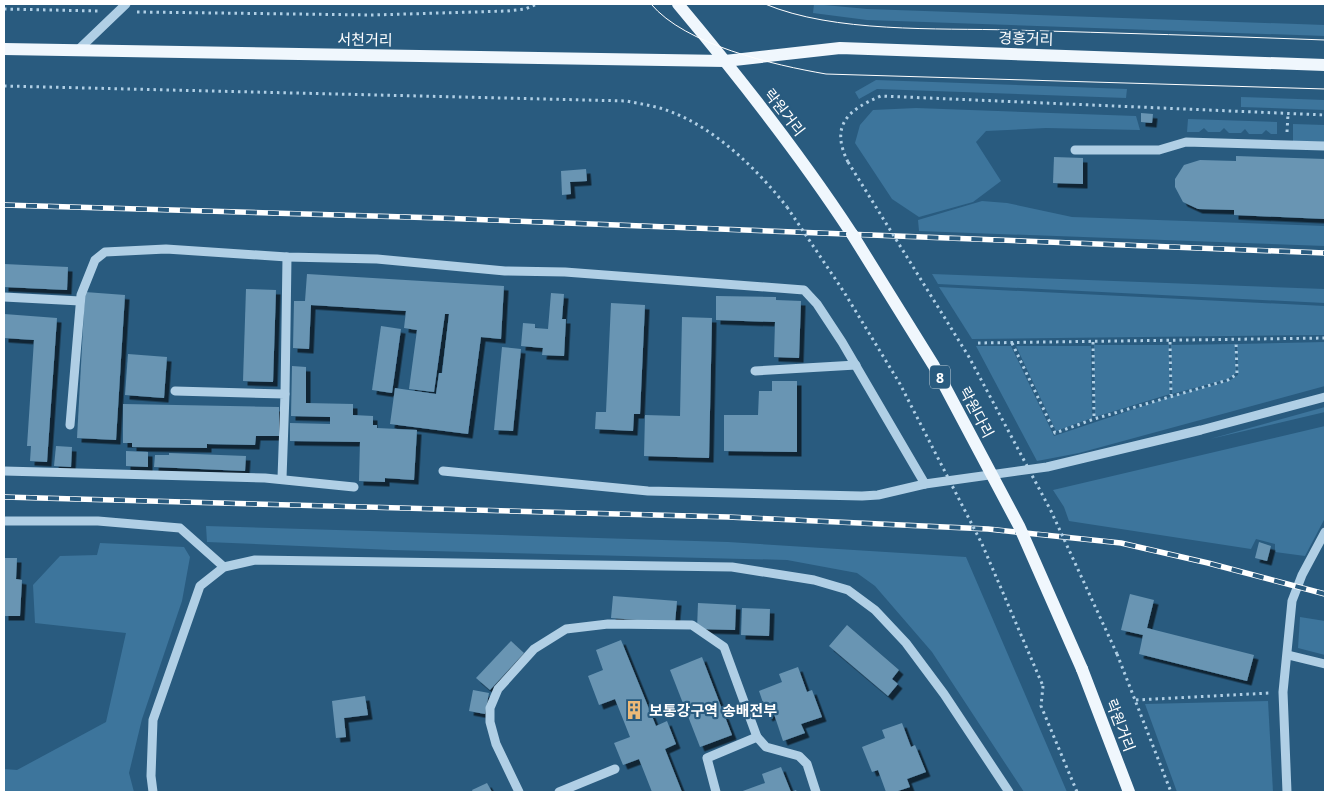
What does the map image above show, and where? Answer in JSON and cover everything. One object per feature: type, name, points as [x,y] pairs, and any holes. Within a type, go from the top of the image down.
[{"type":"main road","name":"8","points":[[678,4],[726,60]]},
{"type":"main road","name":"경흥거리","points":[[726,60],[840,48],[1325,65]]},
{"type":"main road","name":"서천거리","points":[[4,49],[726,60]]},
{"type":"main road","name":"락원거리","points":[[726,60],[819,183]]},
{"type":"main road","name":"락원다리","points":[[819,183],[934,366],[1019,526],[1082,669]]},
{"type":"main road","name":"락원거리","points":[[1082,669],[1129,792]]},
{"type":"street","points":[[78,50],[126,4]]},
{"type":"street","points":[[1075,150],[1158,150],[1186,142],[1325,146]]},
{"type":"street","points":[[70,425],[80,301],[95,260],[106,252],[166,249],[287,257],[377,259],[505,271],[564,272],[804,290],[817,304],[856,366],[926,484]]},
{"type":"street","points":[[282,478],[287,257]]},
{"type":"street","points":[[4,297],[80,301]]},
{"type":"street","points":[[755,370],[856,366]]},
{"type":"street","points":[[175,391],[284,394]]},
{"type":"street","points":[[443,471],[526,481],[658,492],[878,495],[926,484],[1047,467],[1201,430],[1325,397]]},
{"type":"street","points":[[4,471],[282,478],[354,487]]},
{"type":"street","points":[[4,521],[98,521],[180,528],[224,568]]},
{"type":"street","points":[[1287,792],[1283,692],[1292,601],[1302,575],[1325,532]]},
{"type":"street","points":[[153,792],[151,776],[153,720],[200,586],[224,568],[255,560],[732,567],[814,580],[848,590],[875,610],[906,643],[944,694],[1010,792]]},
{"type":"street","points":[[519,792],[496,744],[490,722],[490,708],[498,688],[534,649],[566,629],[608,624],[692,625],[724,647],[757,736],[766,748],[799,756],[807,764],[816,792]]},
{"type":"street","points":[[1288,655],[1325,664]]},
{"type":"street","points":[[716,792],[707,758],[757,736]]},
{"type":"street","points":[[559,792],[615,769]]},
{"type":"path","points":[[4,9],[373,15],[508,11],[525,9],[537,4]]},
{"type":"path","points":[[4,86],[627,101],[666,110],[701,127],[744,161],[786,207],[844,292],[900,384],[982,544],[1043,686],[1041,706],[1077,792]]},
{"type":"path","points":[[1171,792],[1117,654],[1051,512],[969,357],[848,162],[842,150],[840,135],[844,120],[862,106],[881,96],[1325,115]]},
{"type":"path","points":[[978,343],[1170,342],[1325,338]]},
{"type":"path","points":[[1012,343],[1055,433],[1171,395],[1228,380],[1237,374],[1236,341]]},
{"type":"path","points":[[1093,342],[1094,419]]},
{"type":"path","points":[[1170,342],[1171,395]]},
{"type":"path","points":[[1136,700],[1283,692]]},
{"type":"shaded area","points":[[814,4],[867,9],[1325,25],[1325,36],[867,20],[813,13]]},
{"type":"shaded area","points":[[876,80],[1127,89],[1126,98],[877,89],[859,99],[855,92]]},
{"type":"shaded area","points":[[1241,97],[1325,100],[1325,110],[1241,107]]},
{"type":"shaded area","points":[[916,108],[1136,116],[1140,130],[1046,128],[986,131],[976,142],[1001,181],[973,202],[919,217],[892,199],[855,143],[860,125],[873,110]]},
{"type":"shaded area","points":[[1188,119],[1277,122],[1277,134],[1271,134],[1266,130],[1262,134],[1249,134],[1245,129],[1241,133],[1229,133],[1224,128],[1220,132],[1208,132],[1204,128],[1199,132],[1187,132]]},
{"type":"shaded area","points":[[1293,124],[1325,125],[1325,142],[1293,141]]},
{"type":"shaded area","points":[[982,201],[1007,203],[1072,217],[1325,226],[1325,246],[919,231],[918,220]]},
{"type":"shaded area","points":[[932,274],[1325,289],[1325,303],[938,284]]},
{"type":"shaded area","points":[[939,287],[1325,306],[1325,335],[972,339]]},
{"type":"shaded area","points":[[1325,342],[1325,386],[1079,453],[1037,461],[976,346],[1011,346],[1054,436],[1173,396],[1229,381],[1238,375],[1237,344]]},
{"type":"shaded area","points":[[1235,344],[1236,373],[1228,379],[1172,394],[1171,345]]},
{"type":"shaded area","points":[[1094,345],[1169,345],[1170,394],[1095,417]]},
{"type":"shaded area","points":[[1016,346],[1091,346],[1092,418],[1056,431]]},
{"type":"shaded area","points":[[1325,407],[1325,412],[1210,439]]},
{"type":"shaded area","points":[[1325,426],[1325,518],[1305,556],[1275,552],[1275,544],[1256,539],[1251,549],[1069,521],[1064,507],[1053,490]]},
{"type":"shaded area","points":[[206,526],[728,542],[966,557],[1067,792],[1024,792],[932,652],[875,586],[857,573],[787,560],[392,550],[207,542]]},
{"type":"shaded area","points":[[100,543],[184,547],[190,557],[182,601],[142,719],[129,773],[134,792],[4,792],[4,769],[17,770],[106,722],[126,633],[35,623],[33,585],[60,556],[97,555]]},
{"type":"shaded area","points":[[1300,617],[1325,621],[1325,655],[1298,648]]},
{"type":"shaded area","points":[[1268,701],[1273,792],[1177,792],[1145,704]]},
{"type":"building","points":[[1141,113],[1153,114],[1152,123],[1141,122]]},
{"type":"building","points":[[1236,156],[1325,159],[1325,219],[1234,215],[1234,210],[1198,209],[1183,202],[1175,187],[1175,179],[1184,165],[1200,160],[1236,161]]},
{"type":"building","points":[[1054,157],[1083,158],[1083,184],[1053,183]]},
{"type":"building","points":[[586,169],[587,181],[570,182],[571,194],[562,195],[561,171]]},
{"type":"building","points":[[4,264],[68,267],[67,290],[4,287]]},
{"type":"building","points":[[307,274],[504,286],[501,339],[481,337],[468,434],[390,424],[395,388],[436,394],[439,373],[442,373],[449,314],[445,314],[434,392],[409,389],[417,330],[404,328],[406,311],[311,305],[309,349],[293,348],[294,301],[305,301]]},
{"type":"building","points":[[246,289],[276,290],[273,382],[243,381]]},
{"type":"building","points":[[85,292],[125,295],[116,440],[77,438]]},
{"type":"building","points":[[551,293],[564,294],[562,319],[566,319],[564,356],[542,355],[543,348],[521,346],[523,323],[535,324],[535,328],[548,329]]},
{"type":"building","points":[[716,296],[776,297],[776,300],[801,301],[799,358],[774,357],[775,322],[716,320]]},
{"type":"building","points":[[611,303],[645,305],[640,414],[634,414],[633,431],[595,429],[596,412],[606,412]]},
{"type":"building","points":[[4,314],[57,318],[47,462],[30,461],[31,446],[27,446],[34,340],[4,338]]},
{"type":"building","points":[[682,317],[712,318],[709,458],[644,456],[645,415],[680,416]]},
{"type":"building","points":[[381,326],[401,329],[392,393],[372,390]]},
{"type":"building","points":[[502,347],[521,349],[513,431],[494,430]]},
{"type":"building","points":[[128,354],[167,357],[164,398],[125,395]]},
{"type":"building","points":[[292,366],[306,367],[306,403],[353,404],[353,415],[373,416],[373,425],[377,425],[377,428],[417,430],[414,480],[385,478],[385,482],[359,481],[360,442],[290,441],[290,423],[330,424],[330,417],[291,416]]},
{"type":"building","points":[[772,381],[797,381],[797,452],[724,451],[724,415],[758,415],[759,391],[772,391]]},
{"type":"building","points":[[123,404],[279,407],[279,436],[256,436],[255,445],[207,444],[207,448],[132,447],[132,443],[123,443]]},
{"type":"building","points":[[56,446],[72,447],[71,467],[54,466]]},
{"type":"building","points":[[126,451],[148,452],[148,467],[126,466]]},
{"type":"building","points":[[169,453],[246,456],[245,471],[154,467],[155,455],[169,455]]},
{"type":"building","points":[[1259,542],[1271,546],[1267,561],[1255,558]]},
{"type":"building","points":[[4,558],[17,558],[16,579],[22,580],[20,616],[4,616]]},
{"type":"building","points":[[1130,594],[1154,600],[1147,628],[1254,655],[1247,681],[1139,654],[1143,635],[1121,630]]},
{"type":"building","points":[[613,596],[677,601],[675,623],[611,618]]},
{"type":"building","points":[[698,603],[736,605],[735,630],[697,629]]},
{"type":"building","points":[[742,608],[770,609],[769,636],[741,635]]},
{"type":"building","points":[[847,625],[899,670],[892,679],[898,684],[888,696],[829,646]]},
{"type":"building","name":"보통강구역 송배전부","points":[[621,640],[656,726],[667,721],[676,744],[665,749],[682,792],[652,792],[639,759],[623,765],[614,743],[630,737],[615,699],[599,705],[588,676],[603,670],[596,650]]},
{"type":"building","points":[[511,641],[524,653],[490,690],[476,678]]},
{"type":"building","points":[[702,657],[732,735],[700,747],[670,670]]},
{"type":"building","points":[[798,667],[807,692],[812,690],[822,717],[801,724],[805,733],[783,741],[774,714],[768,717],[759,691],[782,682],[779,674]]},
{"type":"building","points":[[473,690],[489,693],[485,714],[469,711]]},
{"type":"building","points":[[365,696],[368,715],[344,718],[346,737],[336,738],[332,701]]},
{"type":"building","points":[[902,723],[911,747],[915,745],[926,772],[907,779],[910,787],[895,792],[886,792],[878,770],[872,772],[862,747],[885,738],[882,730]]},
{"type":"building","points":[[781,767],[791,792],[740,792],[765,783],[762,774]]},
{"type":"building","points":[[487,783],[492,792],[473,792],[472,790]]},
{"type":"tram line","points":[[651,4],[666,18],[685,31],[708,42],[757,59],[826,74],[1325,89]]},
{"type":"tram line","points":[[765,4],[822,20],[886,27],[1325,40]]},
{"type":"railway","points":[[4,205],[440,218],[1325,253]]},
{"type":"railway","points":[[4,497],[728,517],[988,529],[1121,543],[1208,563],[1325,594]]},
{"type":"place","name":"보통강구역 송배전부","points":[[634,710]]}]
